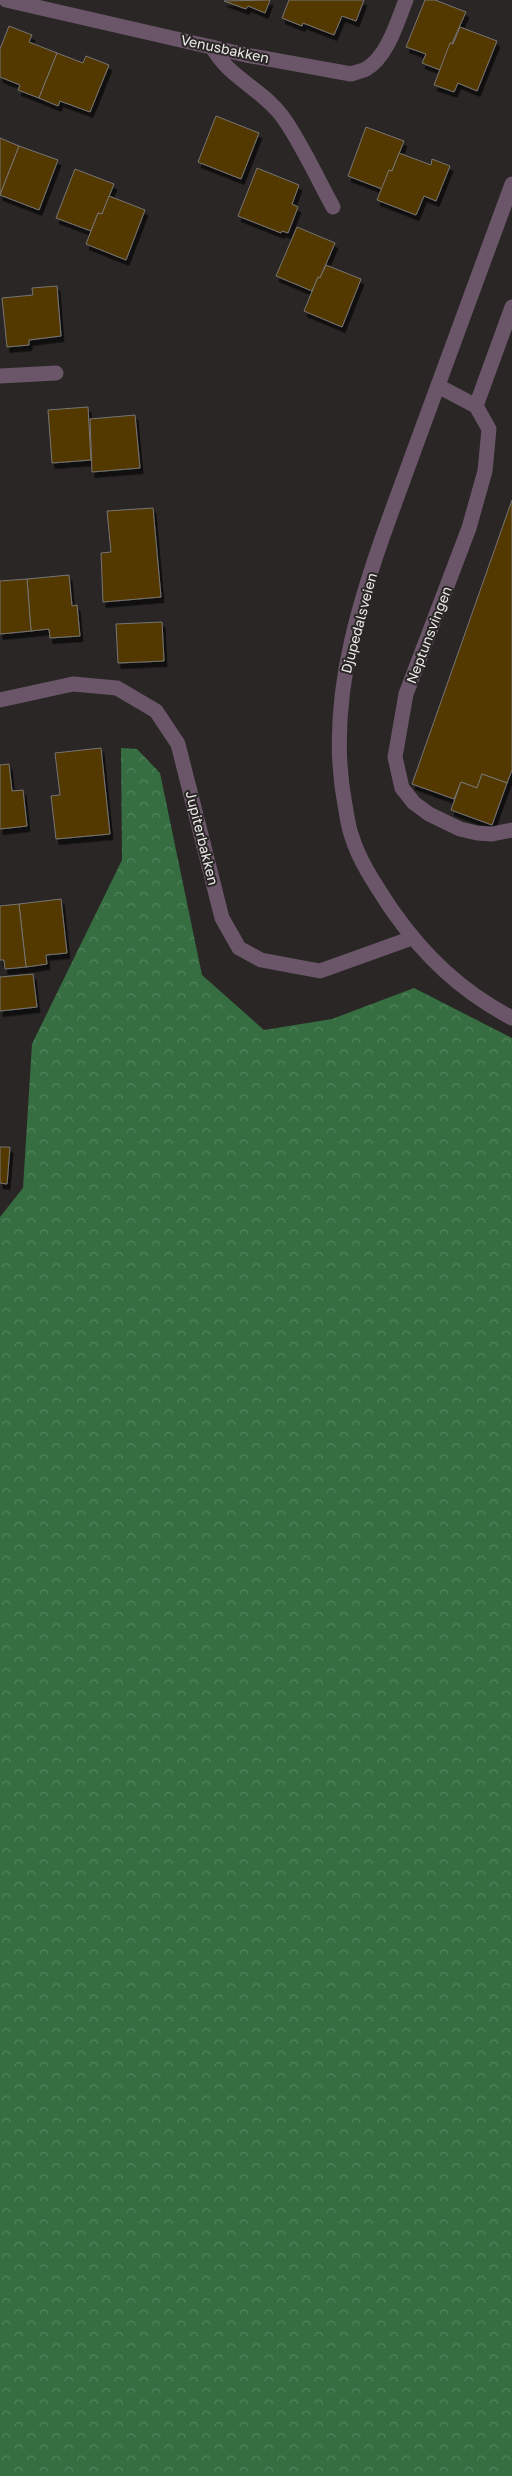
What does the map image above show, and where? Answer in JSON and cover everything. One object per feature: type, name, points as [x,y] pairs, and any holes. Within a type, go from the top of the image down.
[{"type":"street","name":"Venusbakken","points":[[6,0],[212,47],[351,74],[366,69],[377,58],[390,40],[406,0]]},
{"type":"street","points":[[212,47],[220,62],[282,116],[334,206]]},
{"type":"street","name":"Djupedalsveien","points":[[512,184],[381,542],[361,609],[344,679],[340,730],[340,776],[352,836],[366,869],[412,938],[454,982],[512,1018]]},
{"type":"street","points":[[438,386],[476,406],[512,307]]},
{"type":"street","points":[[0,376],[56,373]]},
{"type":"street","name":"Neptunsvingen","points":[[476,406],[489,429],[485,472],[469,528],[406,694],[395,757],[402,788],[414,804],[429,814],[460,829],[478,833],[492,834],[512,830]]},
{"type":"street","name":"Jupiterbakken","points":[[0,700],[73,684],[117,688],[156,711],[178,744],[222,918],[239,948],[261,960],[320,971],[412,938]]},
{"type":"green space","points":[[121,748],[137,749],[160,773],[202,975],[264,1030],[332,1019],[414,988],[512,1038],[512,2476],[0,2476],[0,1217],[23,1188],[32,1044],[122,860]]},
{"type":"building","points":[[270,0],[265,13],[248,6],[246,9],[224,1]]},
{"type":"building","points":[[289,0],[364,0],[356,21],[342,16],[334,35],[303,23],[302,26],[282,18]]},
{"type":"building","points":[[425,0],[435,0],[466,12],[440,70],[422,63],[426,54],[406,47]]},
{"type":"building","points":[[9,26],[32,35],[29,42],[57,53],[39,98],[18,90],[20,85],[0,77],[0,49]]},
{"type":"building","points":[[460,27],[497,41],[477,91],[458,83],[454,92],[434,85],[450,43],[453,44]]},
{"type":"building","points":[[57,53],[83,63],[86,56],[109,65],[90,112],[60,101],[58,106],[39,98]]},
{"type":"building","points":[[216,116],[259,133],[241,179],[198,162]]},
{"type":"building","points":[[366,127],[404,141],[392,171],[389,170],[382,189],[348,176]]},
{"type":"building","points":[[0,138],[19,146],[0,195]]},
{"type":"building","points":[[19,146],[58,160],[39,210],[0,195]]},
{"type":"building","points":[[399,153],[431,165],[432,159],[450,166],[436,201],[424,196],[416,215],[377,200],[389,170],[392,171]]},
{"type":"building","points":[[257,168],[299,185],[292,204],[298,207],[288,233],[282,231],[281,233],[238,216]]},
{"type":"building","points":[[75,169],[114,184],[102,214],[98,213],[91,231],[56,218]]},
{"type":"building","points":[[109,196],[145,210],[126,260],[86,244],[98,213],[102,214]]},
{"type":"building","points":[[297,227],[335,243],[320,278],[318,277],[312,291],[276,276]]},
{"type":"building","points":[[326,265],[361,279],[342,327],[304,311],[318,277],[320,278]]},
{"type":"building","points":[[57,286],[61,336],[29,340],[29,345],[7,347],[2,298],[33,295],[32,288]]},
{"type":"building","points":[[88,407],[91,460],[52,463],[48,410]]},
{"type":"building","points":[[135,415],[140,468],[92,472],[90,419]]},
{"type":"building","points":[[512,500],[512,770],[507,783],[482,774],[477,788],[461,782],[454,799],[412,784]]},
{"type":"building","points":[[153,508],[161,597],[103,602],[101,553],[111,552],[107,511]]},
{"type":"building","points":[[69,575],[72,606],[77,605],[80,636],[50,638],[49,629],[31,631],[27,579]]},
{"type":"building","points":[[27,579],[31,631],[0,634],[0,581]]},
{"type":"building","points":[[162,622],[164,661],[118,663],[116,624]]},
{"type":"building","points":[[101,748],[110,834],[56,839],[51,796],[60,795],[55,753]]},
{"type":"building","points":[[9,764],[12,791],[23,790],[27,826],[0,829],[0,765]]},
{"type":"building","points":[[482,774],[507,783],[492,825],[451,810],[461,782],[477,788]]},
{"type":"building","points":[[61,899],[67,953],[46,955],[47,964],[26,967],[19,904]]},
{"type":"building","points":[[19,904],[26,967],[5,969],[4,960],[0,960],[0,906]]},
{"type":"building","points":[[33,974],[37,1007],[0,1011],[0,977]]},
{"type":"building","points":[[0,1147],[10,1147],[7,1184],[0,1183]]}]
